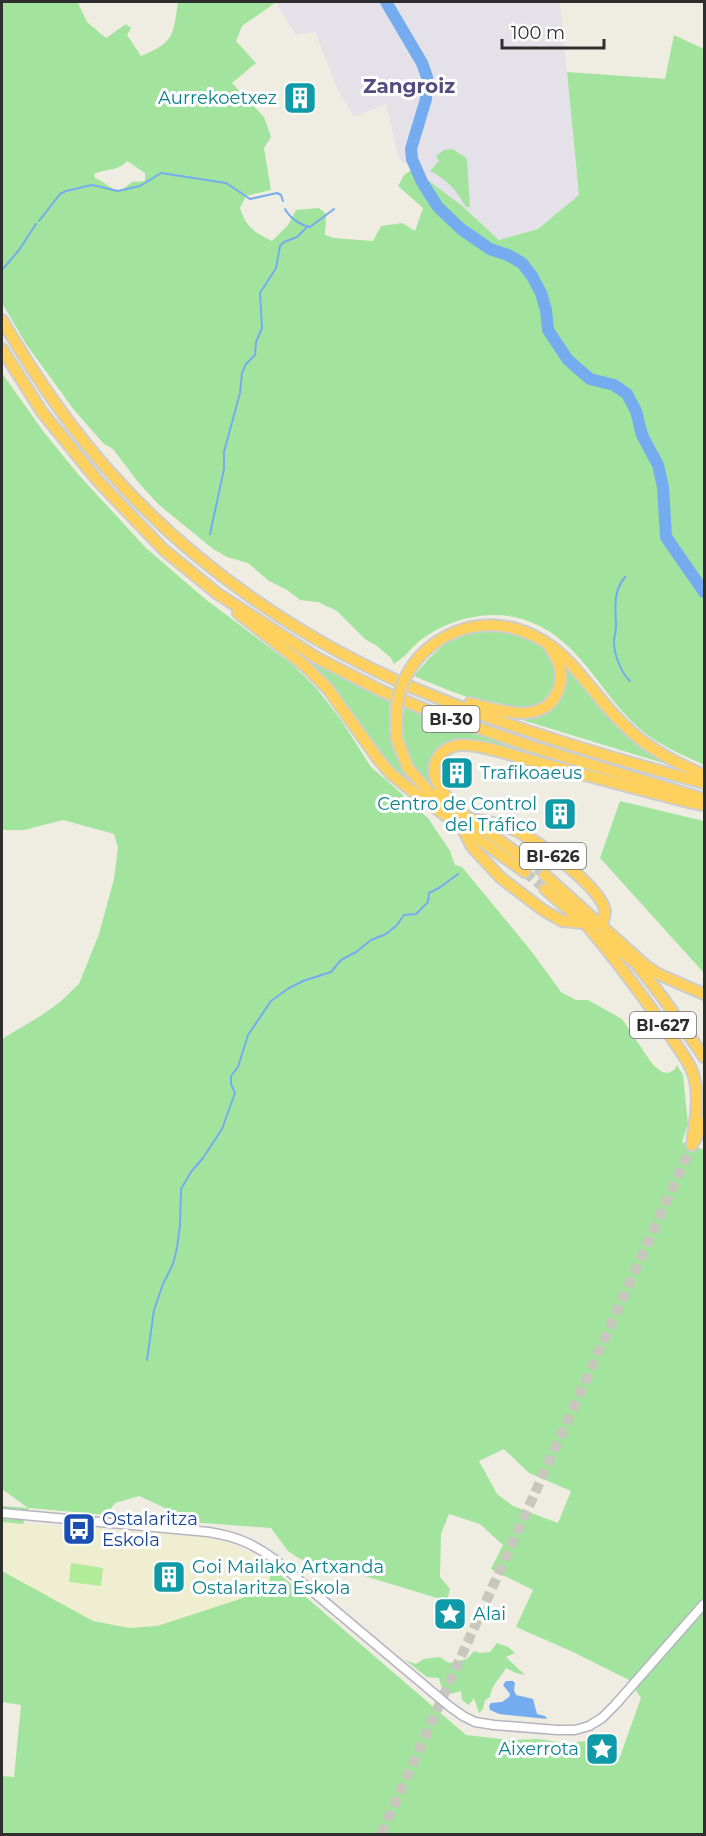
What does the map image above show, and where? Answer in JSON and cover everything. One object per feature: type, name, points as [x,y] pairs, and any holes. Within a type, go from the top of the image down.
[{"type":"highway","name":"BI-30","points":[[2,320],[37,378],[78,434],[151,515],[210,567],[304,631],[416,689],[533,732],[705,783]]},
{"type":"highway","name":"BI-30","points":[[2,349],[25,386],[66,443],[98,481],[165,550],[218,594],[317,658],[384,692],[429,711],[533,747],[705,799]]},
{"type":"highway","points":[[218,594],[246,621],[304,665],[328,689],[391,774],[420,797],[451,812]]},
{"type":"highway","points":[[451,812],[419,782],[408,768],[397,739],[396,708],[403,680],[419,657],[436,642],[469,627],[497,625],[513,627],[544,641],[569,661],[620,721],[644,742],[670,760],[705,775]]},
{"type":"highway","points":[[416,689],[502,711],[533,712],[550,701],[557,692],[560,680],[559,664],[544,641]]},
{"type":"highway","points":[[451,812],[434,776],[434,768],[437,758],[443,752],[462,745],[499,752],[705,805]]},
{"type":"highway","name":"BI-626","points":[[451,812],[525,872]]},
{"type":"highway","name":"BI-626","points":[[466,823],[525,859]]},
{"type":"highway","name":"BI-626","points":[[466,823],[472,847],[501,878],[543,910],[562,921],[585,923]]},
{"type":"highway","name":"BI-626","points":[[466,823],[497,824],[524,834],[583,878],[592,888],[605,911],[602,925]]},
{"type":"highway","name":"BI-626","points":[[545,875],[602,925],[663,998],[705,1057]]},
{"type":"highway","name":"BI-626","points":[[544,889],[635,963]]},
{"type":"highway","name":"BI-627","points":[[585,923],[650,1005],[688,1062],[695,1081],[696,1107],[692,1145],[705,1122]]},
{"type":"highway","name":"BI-627","points":[[602,925],[646,966],[658,974],[705,994]]},
{"type":"street","points":[[2,1514],[208,1532],[246,1541],[274,1559],[449,1706],[476,1722],[494,1725],[575,1730],[596,1722],[615,1705],[705,1604]]},
{"type":"shaded area","points":[[275,2],[560,2],[579,195],[538,229],[499,240],[461,205],[399,159],[386,104],[354,117],[338,90],[315,32],[296,35]]},
{"type":"shaded area","points":[[2,1522],[211,1537],[238,1547],[271,1567],[269,1585],[240,1599],[157,1626],[129,1628],[93,1621],[2,1571]]},
{"type":"green space","points":[[2,2],[78,3],[87,22],[106,38],[126,24],[131,28],[127,35],[141,56],[160,46],[170,36],[178,2],[275,2],[242,26],[236,41],[256,63],[232,83],[264,117],[271,137],[264,148],[271,190],[246,196],[240,208],[245,220],[252,228],[272,241],[288,225],[296,210],[319,208],[326,214],[325,235],[334,238],[373,241],[381,226],[402,223],[415,231],[423,208],[398,186],[404,175],[413,169],[461,205],[499,240],[538,229],[579,195],[567,72],[665,79],[674,35],[704,49],[704,765],[647,735],[621,710],[571,649],[558,637],[530,621],[499,615],[466,619],[449,624],[418,642],[394,664],[391,658],[365,639],[337,611],[318,602],[300,600],[269,581],[248,563],[227,557],[213,549],[158,504],[113,449],[104,444],[74,410],[26,344],[2,303]],"holes":[[[127,161],[145,173],[145,181],[132,182],[119,192],[95,178],[94,174],[119,167]]]},
{"type":"green space","points":[[452,149],[467,160],[470,207],[466,207],[447,182],[430,171],[439,161],[436,156],[444,150]]},
{"type":"green space","points":[[2,373],[43,431],[77,473],[146,548],[204,598],[293,665],[318,690],[341,720],[371,767],[428,818],[450,851],[455,865],[462,867],[532,952],[561,992],[576,1000],[588,1000],[622,1019],[653,1065],[662,1072],[668,1073],[677,1065],[683,1075],[688,1124],[682,1142],[704,1150],[704,1834],[2,1834],[2,1776],[14,1777],[21,1705],[2,1702],[2,1571],[93,1621],[129,1628],[157,1626],[240,1599],[269,1585],[271,1567],[466,1735],[510,1740],[538,1739],[564,1743],[588,1741],[618,1762],[641,1698],[629,1680],[516,1627],[533,1590],[491,1569],[503,1545],[480,1524],[449,1514],[441,1534],[440,1577],[450,1589],[447,1601],[322,1563],[300,1559],[288,1551],[271,1528],[177,1521],[165,1508],[139,1496],[115,1503],[106,1515],[29,1508],[23,1524],[2,1522],[2,1506],[28,1508],[2,1489],[2,1039],[42,1015],[79,984],[99,934],[114,879],[118,848],[114,834],[63,820],[24,830],[2,830]],"holes":[[[504,1449],[529,1473],[571,1491],[558,1523],[513,1506],[497,1494],[479,1461]]]},
{"type":"green space","points":[[485,629],[522,635],[536,641],[550,653],[556,672],[550,691],[544,699],[525,708],[500,706],[469,698],[414,676],[441,647],[454,638]]},
{"type":"green space","points":[[302,657],[390,702],[389,729],[394,750],[403,769],[419,791],[394,769],[330,684]]},
{"type":"green space","points":[[567,669],[577,677],[612,721],[627,735],[650,753],[676,767],[509,716],[534,715],[550,710],[559,696]]},
{"type":"green space","points":[[404,708],[445,724],[620,780],[450,742],[430,776],[434,789],[420,776],[408,753],[403,726]]},
{"type":"green space","points":[[620,801],[704,821],[704,973],[600,858]]},
{"type":"green space","points":[[71,1563],[103,1568],[101,1586],[69,1582]]},
{"type":"green space","points":[[497,1643],[508,1647],[515,1653],[506,1657],[525,1675],[506,1668],[479,1713],[474,1698],[469,1705],[462,1700],[461,1691],[451,1694],[441,1686],[439,1678],[427,1677],[405,1660],[416,1664],[424,1659],[440,1657],[449,1663],[467,1659],[474,1651],[490,1652]]},
{"type":"water","points":[[506,1681],[515,1683],[516,1695],[533,1699],[537,1714],[547,1719],[499,1714],[490,1710],[491,1703],[502,1702],[509,1697],[510,1694],[503,1685]]},
{"type":"waterway","points":[[386,2],[422,63],[427,77],[426,99],[411,149],[412,159],[422,182],[438,207],[461,229],[490,249],[522,263],[541,293],[548,330],[568,360],[590,379],[614,385],[627,394],[636,411],[642,435],[658,465],[663,487],[666,537],[704,592]]},
{"type":"waterway","points":[[39,221],[60,194],[66,191],[92,185],[118,191],[140,186],[161,173],[226,183],[250,199],[277,193],[281,195],[283,201]]},
{"type":"waterway","points":[[285,209],[296,221],[310,227],[334,209]]},
{"type":"waterway","points":[[2,270],[36,224]]},
{"type":"waterway","points":[[210,534],[224,469],[224,452],[240,393],[242,373],[246,364],[255,355],[256,342],[262,328],[260,293],[276,268],[280,246],[297,237],[307,227]]},
{"type":"waterway","points":[[625,577],[616,595],[614,642],[619,663],[630,681]]},
{"type":"waterway","points":[[147,1360],[154,1310],[173,1264],[177,1248],[181,1189],[222,1129],[235,1093],[231,1084],[231,1076],[238,1067],[248,1035],[271,1001],[303,981],[331,972],[341,960],[371,940],[386,934],[404,915],[416,914],[428,902],[429,893],[458,874]]},
{"type":"tunnel","points":[[525,859],[545,875]]},
{"type":"tunnel","points":[[525,872],[545,889]]},
{"type":"tunnel","points":[[381,1834],[692,1145]]},
{"type":"place","name":"Aurrekoetxez","points":[[300,98]]},
{"type":"place","name":"Trafikoaeus","points":[[457,773]]},
{"type":"place","name":"Centro de Control del Tráfico","points":[[560,814]]},
{"type":"place","name":"Ostalaritza Eskola","points":[[79,1529]]},
{"type":"place","name":"Goi Mailako Artxanda Ostalaritza Eskola","points":[[169,1577]]},
{"type":"place","name":"Alai","points":[[450,1614]]},
{"type":"place","name":"Aixerrota","points":[[602,1749]]},
{"type":"district","name":"Zangroiz","points":[[409,86]]}]
